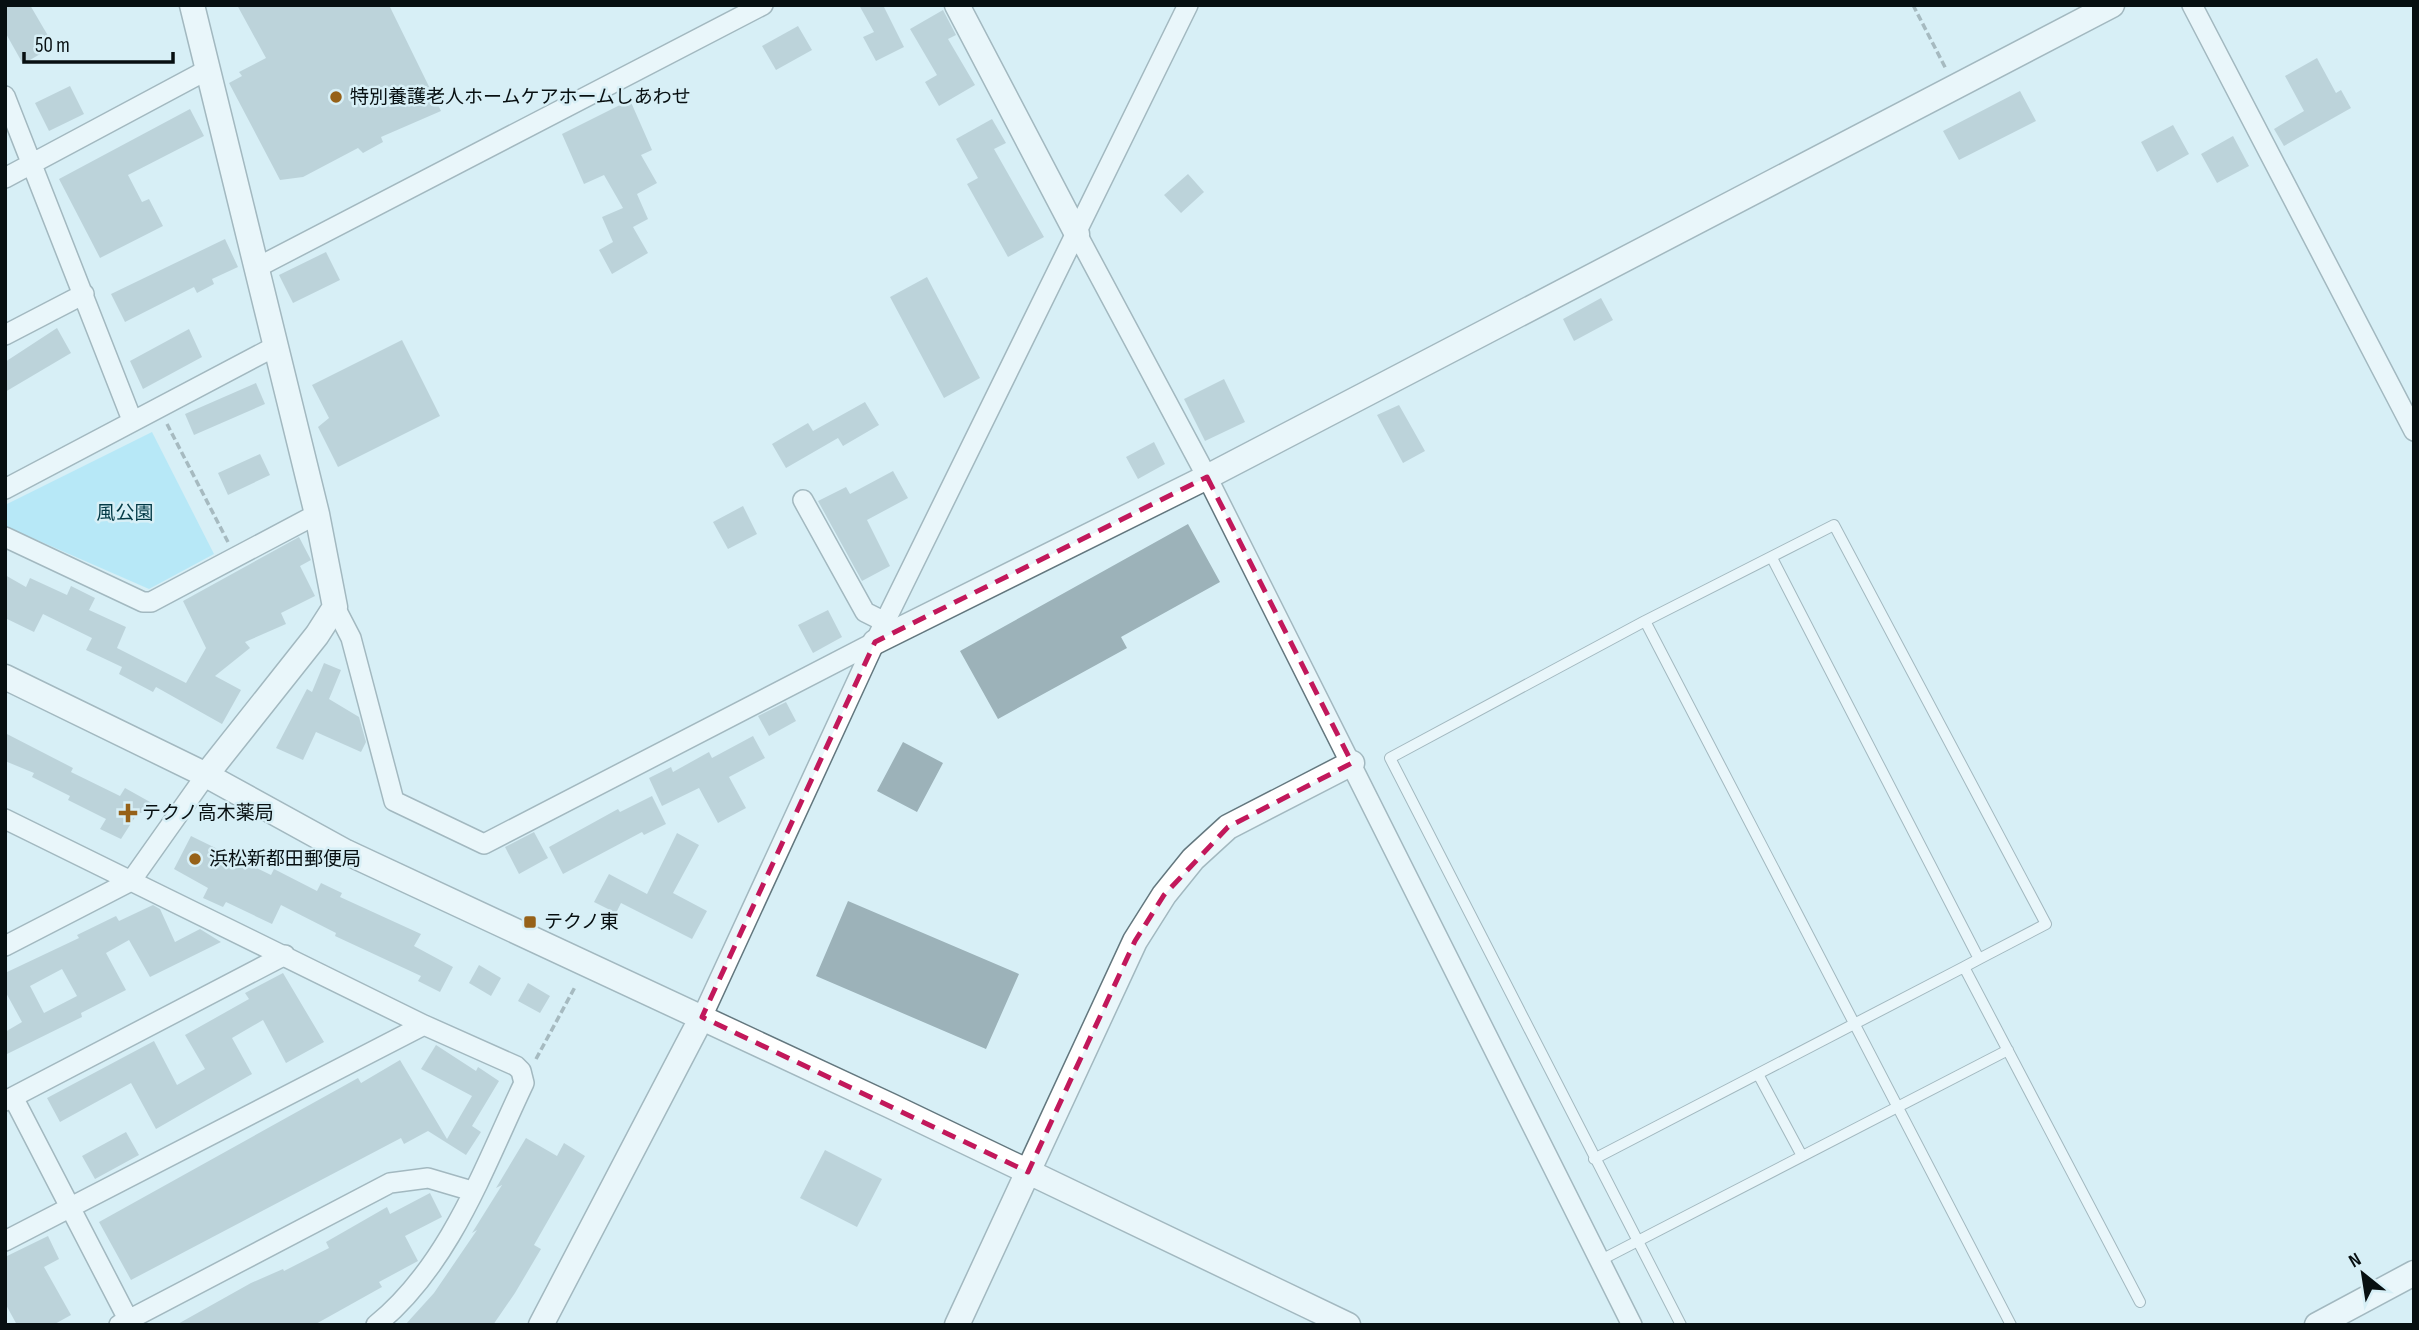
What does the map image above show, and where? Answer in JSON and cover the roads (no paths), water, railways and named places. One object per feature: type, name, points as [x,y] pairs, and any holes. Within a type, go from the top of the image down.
[{"type":"street","points":[[192,5],[317,514],[335,607],[351,638],[394,801],[484,844],[880,632],[1206,477],[2112,5]]},
{"type":"street","points":[[258,267],[763,5]]},
{"type":"street","points":[[957,5],[1206,477],[1632,1325]]},
{"type":"street","points":[[541,1325],[702,1017],[880,632],[1188,5]]},
{"type":"street","points":[[2192,5],[2414,431]]},
{"type":"street","points":[[5,178],[207,70]]},
{"type":"street","points":[[5,96],[132,420]]},
{"type":"street","points":[[5,335],[84,294]]},
{"type":"street","points":[[5,489],[276,346]]},
{"type":"street","points":[[803,500],[864,612],[880,632]]},
{"type":"street","points":[[5,537],[143,602],[159,599],[317,514]]},
{"type":"street","points":[[5,946],[131,881],[206,775],[317,635],[335,607]]},
{"type":"street","points":[[5,677],[206,775],[346,852],[702,1017],[1348,1325]]},
{"type":"street","points":[[957,1325],[1135,941],[1164,895],[1193,859],[1228,827],[1352,763]]},
{"type":"street","points":[[5,819],[424,1025],[516,1066],[521,1071],[524,1083],[472,1191],[421,1280],[376,1325]]},
{"type":"street","points":[[285,955],[9,1099],[71,1207],[126,1323],[390,1183],[428,1178],[472,1191]]},
{"type":"street","points":[[5,1241],[424,1025]]},
{"type":"street","points":[[2317,1325],[2414,1273]]},
{"type":"lane","points":[[1594,1159],[2046,924],[1834,525],[1646,621],[1390,758],[1594,1159],[1681,1325]]},
{"type":"lane","points":[[1772,558],[1979,958]]},
{"type":"lane","points":[[1646,621],[2011,1325]]},
{"type":"lane","points":[[1964,967],[2140,1302]]},
{"type":"lane","points":[[1601,1260],[2008,1050]]},
{"type":"lane","points":[[1758,1074],[1802,1156]]},
{"type":"place","name":"特別養護老人ホームケアホームしあわせ","points":[[336,97]]},
{"type":"place","name":"テクノ高木薬局","points":[[128,813]]},
{"type":"place","name":"浜松新都田郵便局","points":[[195,859]]},
{"type":"place","name":"テクノ東","points":[[530,922]]},
{"type":"park label","name":"風公園","points":[[125,513]]}]
